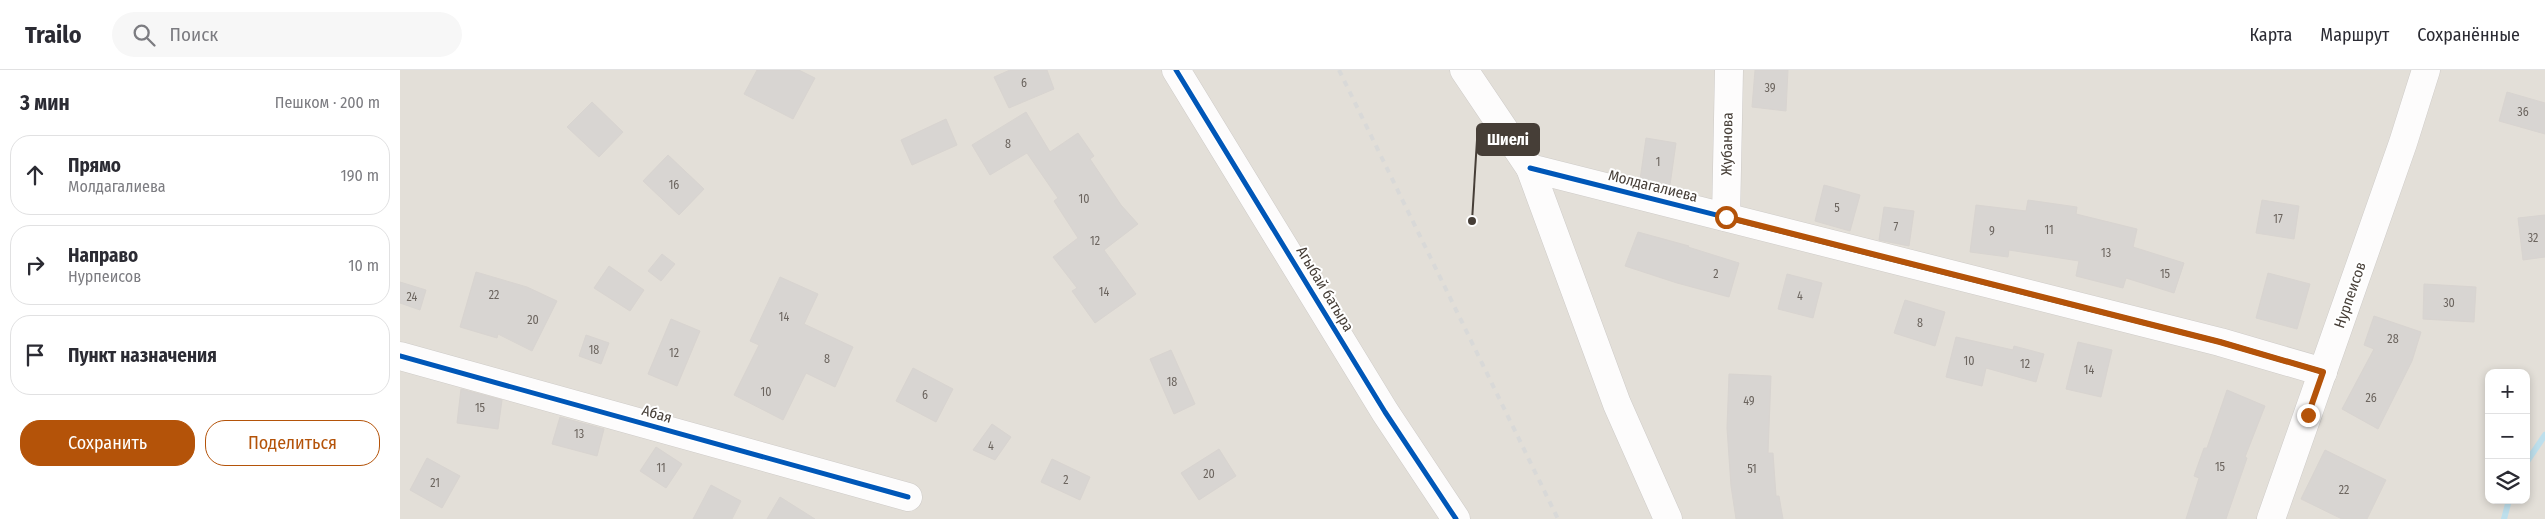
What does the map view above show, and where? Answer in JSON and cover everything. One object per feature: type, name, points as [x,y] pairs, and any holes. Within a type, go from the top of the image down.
[{"type":"street","name":"Агыбай батыра","points":[[1176,70],[1386,412],[1456,519]]},
{"type":"street","points":[[1464,70],[1530,168],[1617,404],[1668,519]]},
{"type":"street","name":"Жубанова","points":[[1726,217],[1729,70]]},
{"type":"street","name":"Нурпеисов","points":[[2271,519],[2403,142],[2426,70]]},
{"type":"street","name":"Молдагалиева","points":[[1530,168],[2220,342],[2323,372]]},
{"type":"street","name":"Абая","points":[[400,356],[908,497]]},
{"type":"shaded area","points":[[400,70],[2545,70],[2545,519],[400,519]]},
{"type":"building","points":[[757,70],[799,70],[815,78],[793,119],[744,94]]},
{"type":"building","points":[[1010,70],[1047,70],[1054,89],[1009,108],[994,77]]},
{"type":"building","points":[[1755,70],[1788,70],[1786,111],[1752,107]]},
{"type":"building","points":[[2507,92],[2545,103],[2545,134],[2499,121]]},
{"type":"building","points":[[592,102],[623,132],[599,157],[567,127]]},
{"type":"building","points":[[1026,112],[1050,152],[1078,133],[1094,156],[1090,159],[1121,205],[1138,224],[1104,250],[1136,294],[1095,323],[1072,291],[1077,288],[1053,257],[1078,238],[1054,201],[1058,198],[1027,153],[990,175],[972,145]]},
{"type":"building","points":[[946,119],[957,145],[912,165],[901,140]]},
{"type":"building","points":[[1646,138],[1676,143],[1670,185],[1640,180]]},
{"type":"building","points":[[668,155],[704,189],[679,215],[643,181]]},
{"type":"building","points":[[1824,185],[1860,195],[1850,231],[1815,221]]},
{"type":"building","points":[[2028,200],[2077,207],[2076,214],[2137,229],[2133,247],[2184,263],[2174,293],[2126,278],[2123,288],[2076,276],[2079,261],[2009,250],[2008,257],[1970,252],[1976,205],[2026,211]]},
{"type":"building","points":[[2262,200],[2299,206],[2294,239],[2256,233]]},
{"type":"building","points":[[1884,207],[1914,211],[1909,246],[1879,240]]},
{"type":"building","points":[[2545,215],[2545,257],[2523,260],[2518,218]]},
{"type":"building","points":[[1638,232],[1689,246],[1739,263],[1729,297],[1625,266]]},
{"type":"building","points":[[662,254],[675,264],[661,281],[648,271]]},
{"type":"building","points":[[609,266],[644,290],[630,311],[594,288]]},
{"type":"building","points":[[476,272],[527,287],[557,301],[532,351],[498,334],[497,338],[460,327]]},
{"type":"building","points":[[2268,273],[2310,284],[2297,329],[2256,318]]},
{"type":"building","points":[[1787,274],[1822,283],[1813,318],[1778,309]]},
{"type":"building","points":[[780,277],[818,294],[804,324],[853,347],[835,387],[806,373],[783,420],[734,395],[759,345],[750,341]]},
{"type":"building","points":[[400,282],[426,290],[420,310],[400,303]]},
{"type":"building","points":[[2424,284],[2476,287],[2474,322],[2423,319]]},
{"type":"building","points":[[1905,300],[1945,312],[1935,346],[1894,333]]},
{"type":"building","points":[[2374,316],[2421,332],[2412,361],[2378,429],[2342,409],[2374,349],[2364,345]]},
{"type":"building","points":[[671,319],[700,331],[677,386],[648,374]]},
{"type":"building","points":[[586,335],[609,343],[601,364],[579,356]]},
{"type":"building","points":[[1956,337],[2013,350],[2014,346],[2044,354],[2036,382],[1986,368],[1982,386],[1946,377]]},
{"type":"building","points":[[2078,342],[2112,350],[2101,397],[2066,389]]},
{"type":"building","points":[[1171,350],[1195,404],[1174,414],[1150,359]]},
{"type":"building","points":[[913,368],[953,389],[936,422],[896,401]]},
{"type":"building","points":[[1729,374],[1771,376],[1768,453],[1773,453],[1776,496],[1779,496],[1783,519],[1736,519],[1731,486],[1727,428]]},
{"type":"building","points":[[461,389],[502,400],[498,429],[457,423]]},
{"type":"building","points":[[2227,390],[2265,406],[2245,457],[2247,458],[2226,519],[2186,519],[2199,478],[2194,476],[2204,448],[2207,448]]},
{"type":"building","points":[[560,417],[604,429],[597,456],[552,444]]},
{"type":"building","points":[[992,424],[1011,437],[995,460],[973,450]]},
{"type":"building","points":[[656,447],[682,464],[666,488],[640,471]]},
{"type":"building","points":[[1219,449],[1236,476],[1199,500],[1181,473]]},
{"type":"building","points":[[2325,450],[2386,480],[2367,519],[2342,519],[2301,499]]},
{"type":"building","points":[[427,458],[460,476],[442,508],[410,490]]},
{"type":"building","points":[[1052,459],[1090,477],[1080,500],[1041,482]]},
{"type":"building","points":[[711,485],[741,501],[732,519],[693,519]]},
{"type":"building","points":[[780,497],[815,519],[767,519]]},
{"type":"waterway","points":[[2529,459],[2545,435]]},
{"type":"waterway","points":[[2504,519],[2508,504]]},
{"type":"railway","points":[[1339,70],[1558,519]]},
{"type":"cycle path","points":[[1176,70],[1385,412],[1456,519]]},
{"type":"cycle path","points":[[1530,168],[2220,342],[2323,372]]},
{"type":"cycle path","points":[[400,356],[908,497]]},
{"type":"place","name":"Шиелі","points":[[1472,221]]},
{"type":"route","points":[[1726,217],[2220,342],[2323,372],[2308,415]]}]
